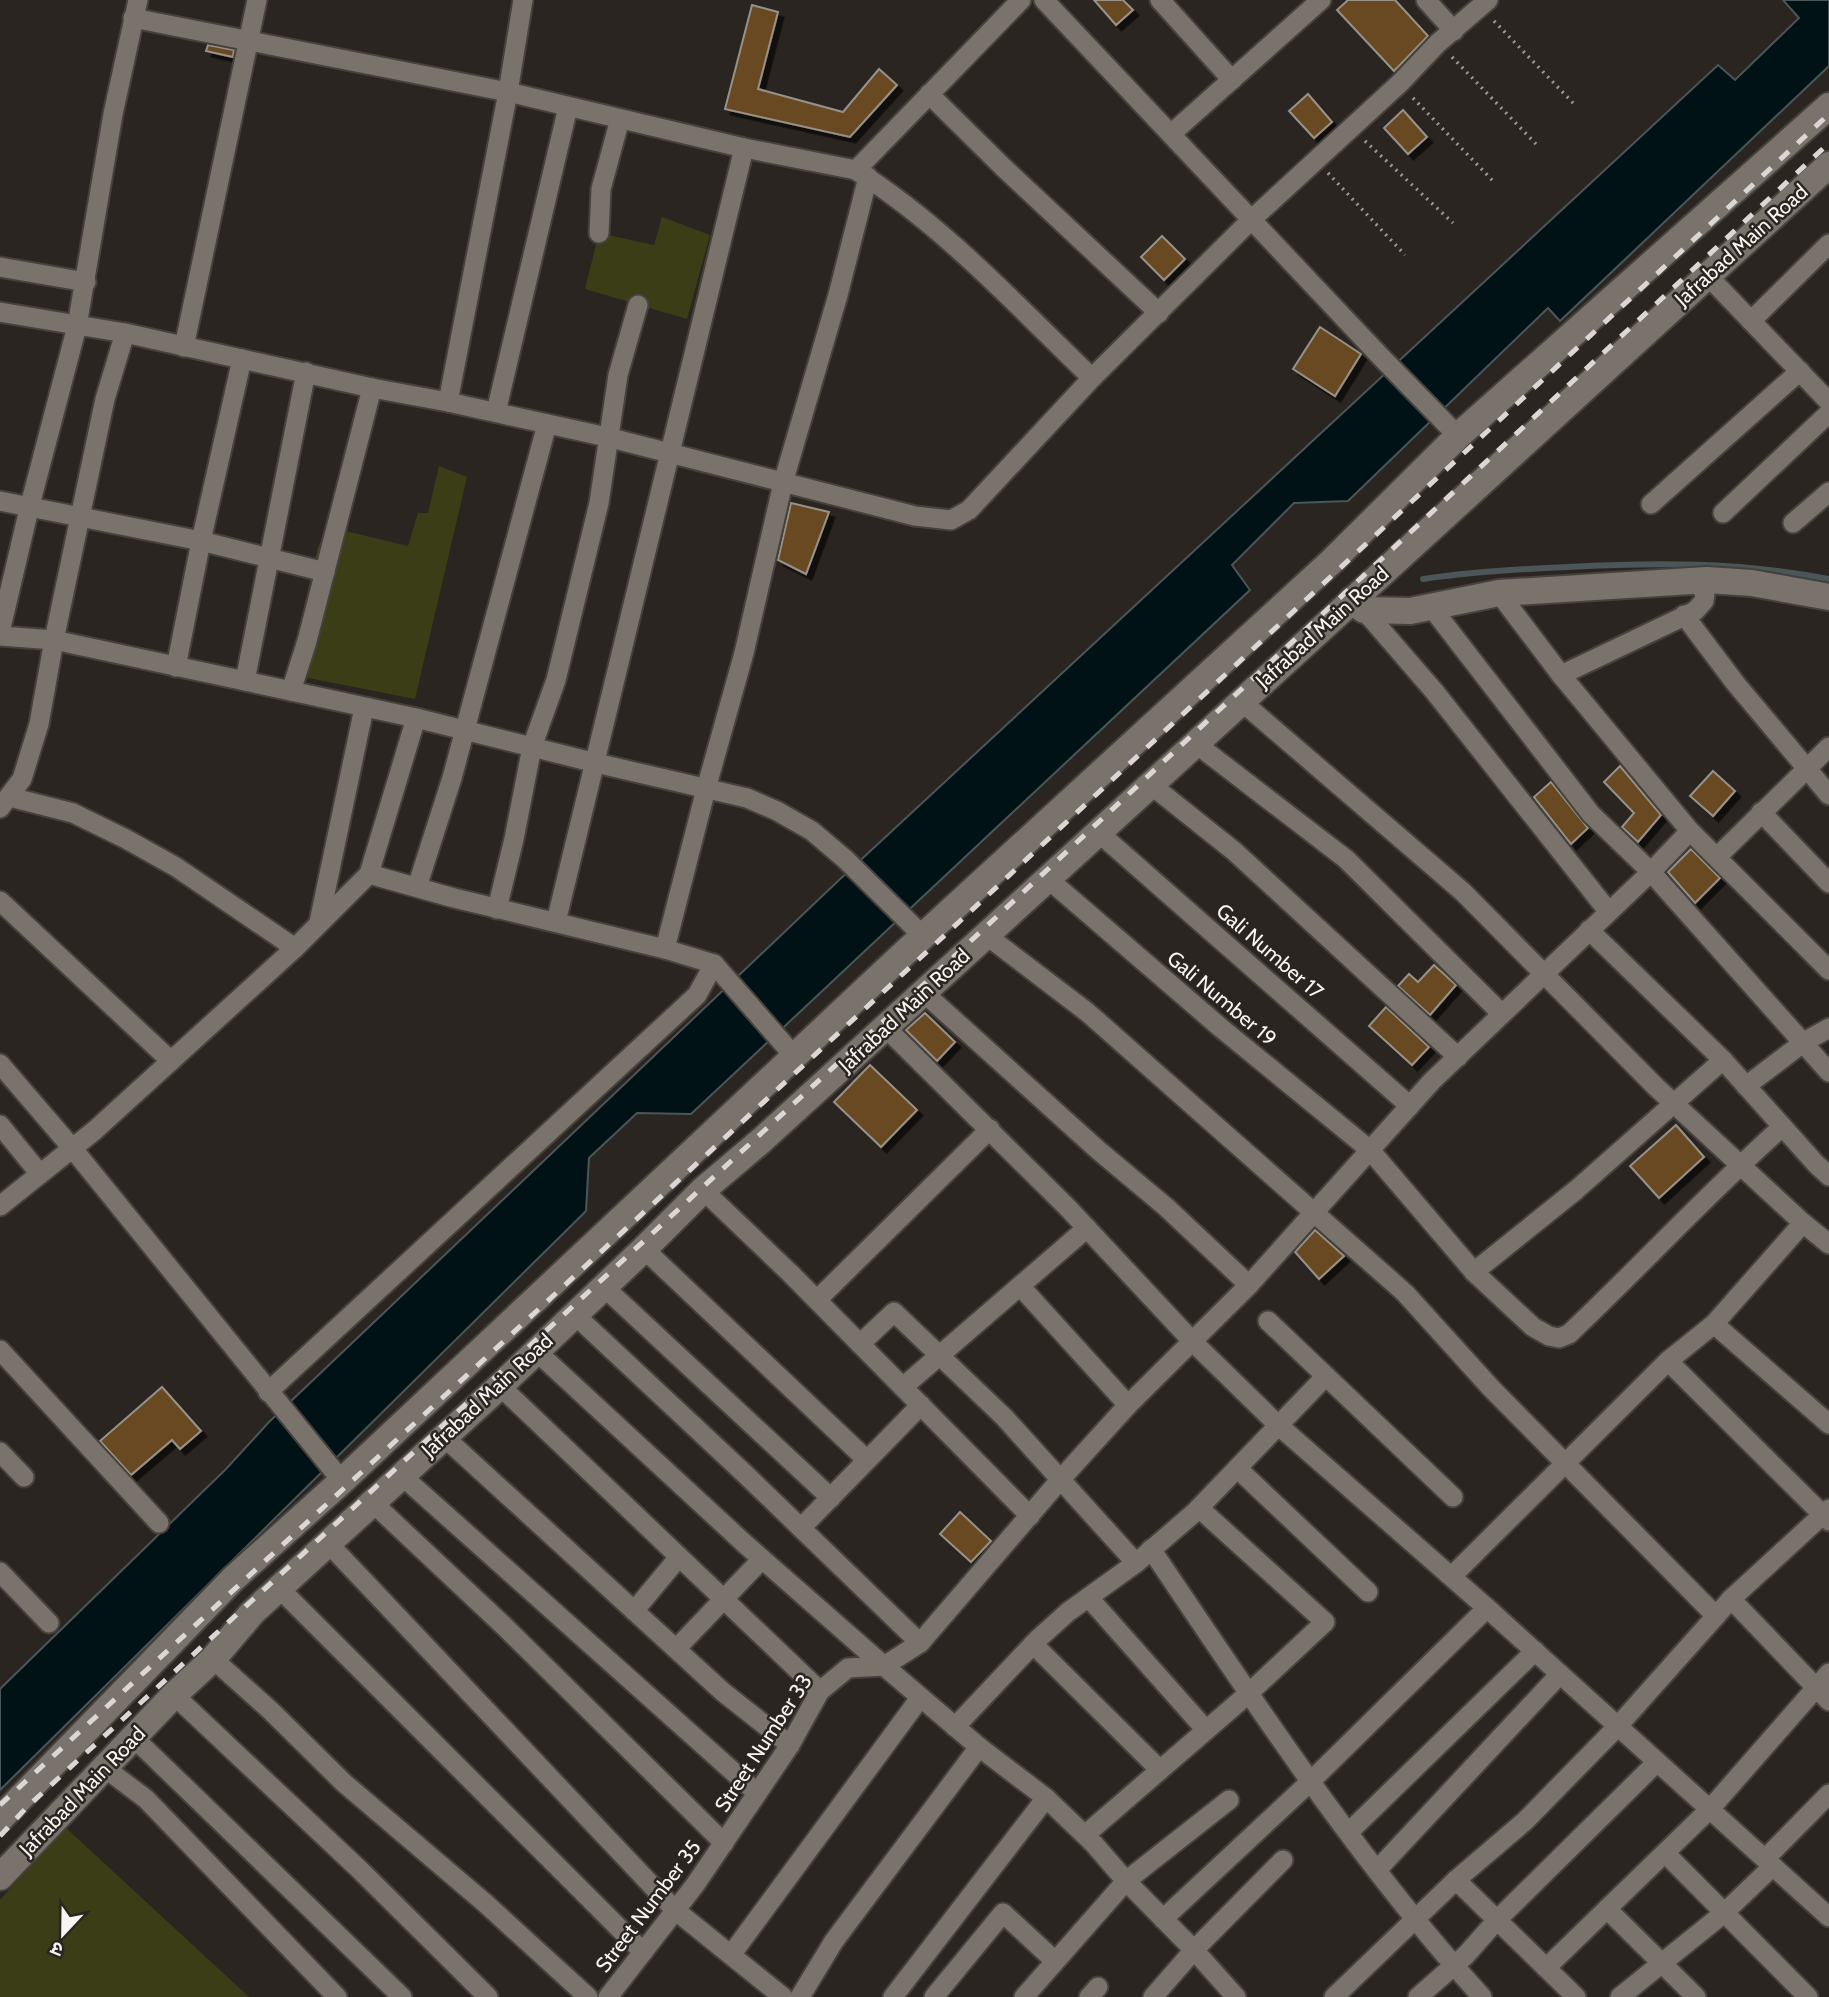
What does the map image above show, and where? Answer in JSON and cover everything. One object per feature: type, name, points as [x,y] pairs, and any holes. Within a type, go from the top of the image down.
[{"type":"main road","name":"Jafrabad Main Road","points":[[0,1819],[233,1579],[342,1481],[794,1056],[917,931],[1332,561],[1451,429],[1829,106]]},
{"type":"main road","name":"Jafrabad Main Road","points":[[0,1877],[174,1695],[213,1659],[252,1613],[500,1386],[644,1249],[702,1189],[762,1140],[1241,701],[1358,605],[1707,275],[1829,165]]},
{"type":"main road","points":[[1358,605],[1393,612],[1432,608],[1499,593],[1697,580],[1752,583],[1829,597]]},
{"type":"main road","points":[[50,1768],[77,1797]]},
{"type":"street","points":[[184,347],[257,0]]},
{"type":"street","points":[[448,402],[508,92],[523,0]]},
{"type":"street","points":[[666,949],[744,653],[783,483],[838,295],[862,174],[929,94],[1021,0]]},
{"type":"street","points":[[1044,0],[1451,429]]},
{"type":"street","points":[[1160,0],[1232,80]]},
{"type":"street","points":[[1171,134],[1321,0]]},
{"type":"street","points":[[1426,0],[1446,37]]},
{"type":"street","points":[[0,312],[125,333],[372,388],[496,412],[915,516],[951,520],[969,510],[1092,378],[1251,220],[1484,4]]},
{"type":"street","points":[[917,931],[845,859],[812,831],[747,798],[416,718],[54,640],[0,634],[29,509],[78,326],[114,114],[136,9],[249,39],[508,92],[862,174],[894,194],[955,247],[1092,378]]},
{"type":"street","points":[[929,94],[1159,313]]},
{"type":"street","points":[[496,412],[568,107]]},
{"type":"street","points":[[599,233],[601,189],[620,120]]},
{"type":"street","points":[[556,922],[744,148]]},
{"type":"street","points":[[1751,321],[1829,244]]},
{"type":"street","points":[[0,267],[86,282]]},
{"type":"street","points":[[1707,275],[1829,402]]},
{"type":"street","points":[[497,909],[532,747],[556,680],[580,586],[599,503],[618,375],[638,305]]},
{"type":"street","points":[[125,333],[105,399],[39,724],[22,779],[5,802],[73,813],[126,839],[176,867],[295,948]]},
{"type":"street","points":[[176,667],[242,359]]},
{"type":"street","points":[[1651,504],[1800,371]]},
{"type":"street","points":[[245,681],[306,372]]},
{"type":"street","points":[[291,691],[307,640],[372,388]]},
{"type":"street","points":[[1723,513],[1829,413]]},
{"type":"street","points":[[417,887],[452,778],[547,424]]},
{"type":"street","points":[[1793,523],[1829,492]]},
{"type":"street","points":[[0,501],[29,509],[201,541],[325,572]]},
{"type":"street","points":[[1561,675],[1695,611],[1704,601],[1705,594],[1697,580]]},
{"type":"street","points":[[1499,593],[1561,675],[1690,831],[1829,970]]},
{"type":"street","points":[[1358,605],[1434,691],[1608,911]]},
{"type":"street","points":[[1432,608],[1591,814],[1651,872],[1829,1072]]},
{"type":"street","points":[[1684,615],[1736,684],[1829,795]]},
{"type":"street","points":[[1241,701],[1463,892],[1675,1104],[1829,1244]]},
{"type":"street","points":[[319,922],[364,708]]},
{"type":"street","points":[[2,1200],[74,1149],[295,948],[369,874],[416,718]]},
{"type":"street","points":[[1195,743],[1346,859],[1502,1014]]},
{"type":"street","points":[[1717,856],[1829,747]]},
{"type":"street","points":[[1150,784],[1234,851],[1458,1057]]},
{"type":"street","points":[[1760,813],[1829,883]]},
{"type":"street","points":[[884,1667],[920,1643],[1128,1405],[1249,1285],[1410,1106],[1690,831]]},
{"type":"street","name":"Gali Number 17","points":[[1098,832],[1410,1106]]},
{"type":"street","points":[[369,874],[497,909],[666,949],[714,964],[794,1056]]},
{"type":"street","name":"Gali Number 19","points":[[1047,878],[1221,1028],[1370,1150],[1474,1272],[1541,1333],[1559,1338],[1569,1334],[1739,1165],[1782,1127]]},
{"type":"street","points":[[0,901],[171,1061]]},
{"type":"street","points":[[1589,930],[1723,1060],[1829,1175]]},
{"type":"street","points":[[986,935],[1087,1012],[1405,1293],[1491,1388],[1716,1616]]},
{"type":"street","points":[[268,1392],[697,995],[714,964]]},
{"type":"street","points":[[923,992],[1098,1150],[1166,1207],[1249,1285]]},
{"type":"street","points":[[885,1027],[990,1129],[1193,1342],[1278,1425],[1452,1576],[1829,1917]]},
{"type":"street","points":[[1746,1086],[1804,1042],[1829,1028]]},
{"type":"street","points":[[1474,1272],[1576,1190],[1723,1060]]},
{"type":"street","points":[[0,1064],[74,1149],[342,1481]]},
{"type":"street","points":[[0,1125],[40,1174]]},
{"type":"street","points":[[817,1300],[990,1129]]},
{"type":"street","points":[[702,1189],[817,1300],[1030,1516]]},
{"type":"street","points":[[1452,1576],[1668,1361],[1714,1324],[1803,1223]]},
{"type":"street","points":[[903,1387],[1087,1228]]},
{"type":"street","points":[[644,1249],[867,1460]]},
{"type":"street","points":[[603,1286],[831,1498]]},
{"type":"street","points":[[1020,1286],[1128,1405]]},
{"type":"street","points":[[860,1343],[894,1312],[1004,1417],[1136,1563]]},
{"type":"street","points":[[575,1314],[920,1643]]},
{"type":"street","points":[[1268,1321],[1453,1496]]},
{"type":"street","points":[[1714,1324],[1829,1424]]},
{"type":"street","points":[[0,1350],[159,1524]]},
{"type":"street","points":[[535,1350],[884,1667],[979,1747],[1046,1798],[1085,1835],[1236,1997]]},
{"type":"street","points":[[1334,1997],[1456,1880],[1525,1821],[1618,1726],[1731,1600],[1827,1515],[1668,1361]]},
{"type":"street","points":[[955,1727],[1033,1644],[1069,1612],[1136,1563],[1199,1508],[1326,1376]]},
{"type":"street","points":[[500,1386],[820,1691]]},
{"type":"street","points":[[802,1528],[920,1405]]},
{"type":"street","points":[[443,1436],[723,1692],[790,1745]]},
{"type":"street","points":[[0,1452],[24,1477]]},
{"type":"street","points":[[1238,1469],[1368,1592]]},
{"type":"street","points":[[401,1475],[757,1793]]},
{"type":"street","points":[[372,1502],[504,1626],[724,1843]]},
{"type":"street","points":[[1085,1835],[1248,1694],[1325,1622],[1199,1508]]},
{"type":"street","points":[[328,1543],[675,1910],[783,1997]]},
{"type":"street","points":[[1151,1549],[1310,1782],[1416,1919],[1482,1997]]},
{"type":"street","points":[[634,1611],[679,1557]]},
{"type":"street","points":[[676,1649],[762,1559]]},
{"type":"street","points":[[0,1572],[49,1623]]},
{"type":"street","points":[[279,1588],[643,1952]]},
{"type":"street","points":[[1089,1598],[1206,1730]]},
{"type":"street","points":[[1731,1600],[1822,1694]]},
{"type":"street","points":[[1163,1919],[1310,1782],[1487,1608]]},
{"type":"street","points":[[1033,1644],[1160,1770]]},
{"type":"street","points":[[1349,1832],[1535,1651]]},
{"type":"street","points":[[213,1659],[270,1710],[344,1783],[485,1903],[588,1997]]},
{"type":"street","name":"Street Number 33","points":[[724,1843],[790,1745],[820,1691],[848,1668],[884,1667]]},
{"type":"street","points":[[1546,1968],[1710,1809],[1822,1694],[1829,1673]]},
{"type":"street","points":[[1377,1869],[1560,1674]]},
{"type":"street","points":[[174,1695],[361,1871],[488,1997]]},
{"type":"street","points":[[731,1955],[920,1698]]},
{"type":"street","points":[[133,1737],[402,1997]]},
{"type":"street","points":[[800,1997],[834,1941],[979,1747]]},
{"type":"street","points":[[1418,1997],[1454,1966],[1657,1762]]},
{"type":"street","points":[[105,1768],[146,1799],[337,1997]]},
{"type":"street","points":[[1620,1997],[1724,1913],[1829,1794]]},
{"type":"street","points":[[893,1997],[1046,1798]]},
{"type":"street","points":[[1024,1997],[1126,1881],[1229,1800]]},
{"type":"street","name":"Street Number 35","points":[[608,1997],[724,1843]]},
{"type":"street","points":[[1665,1853],[1808,1997]]},
{"type":"street","points":[[1153,1997],[1194,1950],[1283,1860]]},
{"type":"street","points":[[1456,1880],[1570,1995]]},
{"type":"street","points":[[1607,1909],[1696,1997]]},
{"type":"street","points":[[934,1997],[1003,1913],[1055,1961]]},
{"type":"path","points":[[1484,4],[1576,106]]},
{"type":"path","points":[[1446,37],[1536,144]]},
{"type":"path","points":[[1400,83],[1495,183]]},
{"type":"path","points":[[1351,127],[1453,223]]},
{"type":"path","points":[[1315,159],[1405,256]]},
{"type":"green space","points":[[662,217],[710,235],[687,319],[585,289],[599,233],[654,245]]},
{"type":"green space","points":[[439,466],[467,477],[415,699],[288,674],[318,547],[329,527],[408,546],[418,513],[428,513]]},
{"type":"green space","points":[[65,1827],[249,1997],[0,1997],[0,1900]]},
{"type":"shaded area","points":[[1783,0],[1829,0],[1829,66],[1560,321],[1548,308],[1348,501],[1294,503],[1232,565],[1250,590],[691,1114],[637,1113],[589,1158],[586,1211],[0,1790],[0,1689],[226,1469],[269,1422],[838,881],[1718,65],[1735,80],[1799,18]]},
{"type":"building","points":[[1094,0],[1123,0],[1133,10],[1116,25]]},
{"type":"building","points":[[1348,0],[1395,0],[1428,36],[1394,71],[1337,10]]},
{"type":"building","points":[[752,5],[778,12],[758,89],[843,112],[879,69],[897,85],[850,137],[725,109]]},
{"type":"building","points":[[208,45],[234,50],[233,57],[206,51]]},
{"type":"building","points":[[1308,94],[1332,122],[1314,138],[1289,111]]},
{"type":"building","points":[[1403,110],[1427,137],[1408,154],[1384,128]]},
{"type":"building","points":[[1162,236],[1185,259],[1164,280],[1141,257]]},
{"type":"building","points":[[1320,327],[1361,354],[1335,396],[1293,369]]},
{"type":"building","points":[[791,503],[829,512],[806,574],[778,560]]},
{"type":"building","points":[[1620,766],[1661,815],[1638,842],[1622,827],[1634,813],[1604,782]]},
{"type":"building","points":[[1713,771],[1735,791],[1713,816],[1690,796]]},
{"type":"building","points":[[1551,782],[1588,828],[1571,844],[1534,797]]},
{"type":"building","points":[[1691,849],[1720,878],[1695,903],[1668,872]]},
{"type":"building","points":[[1434,965],[1456,985],[1430,1015],[1398,986],[1409,974],[1418,982]]},
{"type":"building","points":[[1386,1007],[1429,1047],[1412,1065],[1369,1026]]},
{"type":"building","points":[[925,1013],[955,1042],[937,1061],[906,1030]]},
{"type":"building","points":[[870,1065],[917,1110],[881,1147],[834,1102]]},
{"type":"building","points":[[1676,1125],[1704,1157],[1659,1198],[1630,1166]]},
{"type":"building","points":[[1315,1230],[1344,1256],[1319,1279],[1295,1252]]},
{"type":"building","points":[[162,1387],[201,1431],[180,1449],[172,1440],[131,1475],[100,1441]]},
{"type":"building","points":[[960,1512],[991,1541],[971,1562],[940,1534]]},
{"type":"waterway","points":[[1423,579],[1513,570],[1666,564],[1764,569],[1829,579]]},
{"type":"railway","points":[[0,1805],[932,947],[1829,114]]},
{"type":"railway","points":[[0,1836],[27,1807],[947,963],[1829,143]]}]
